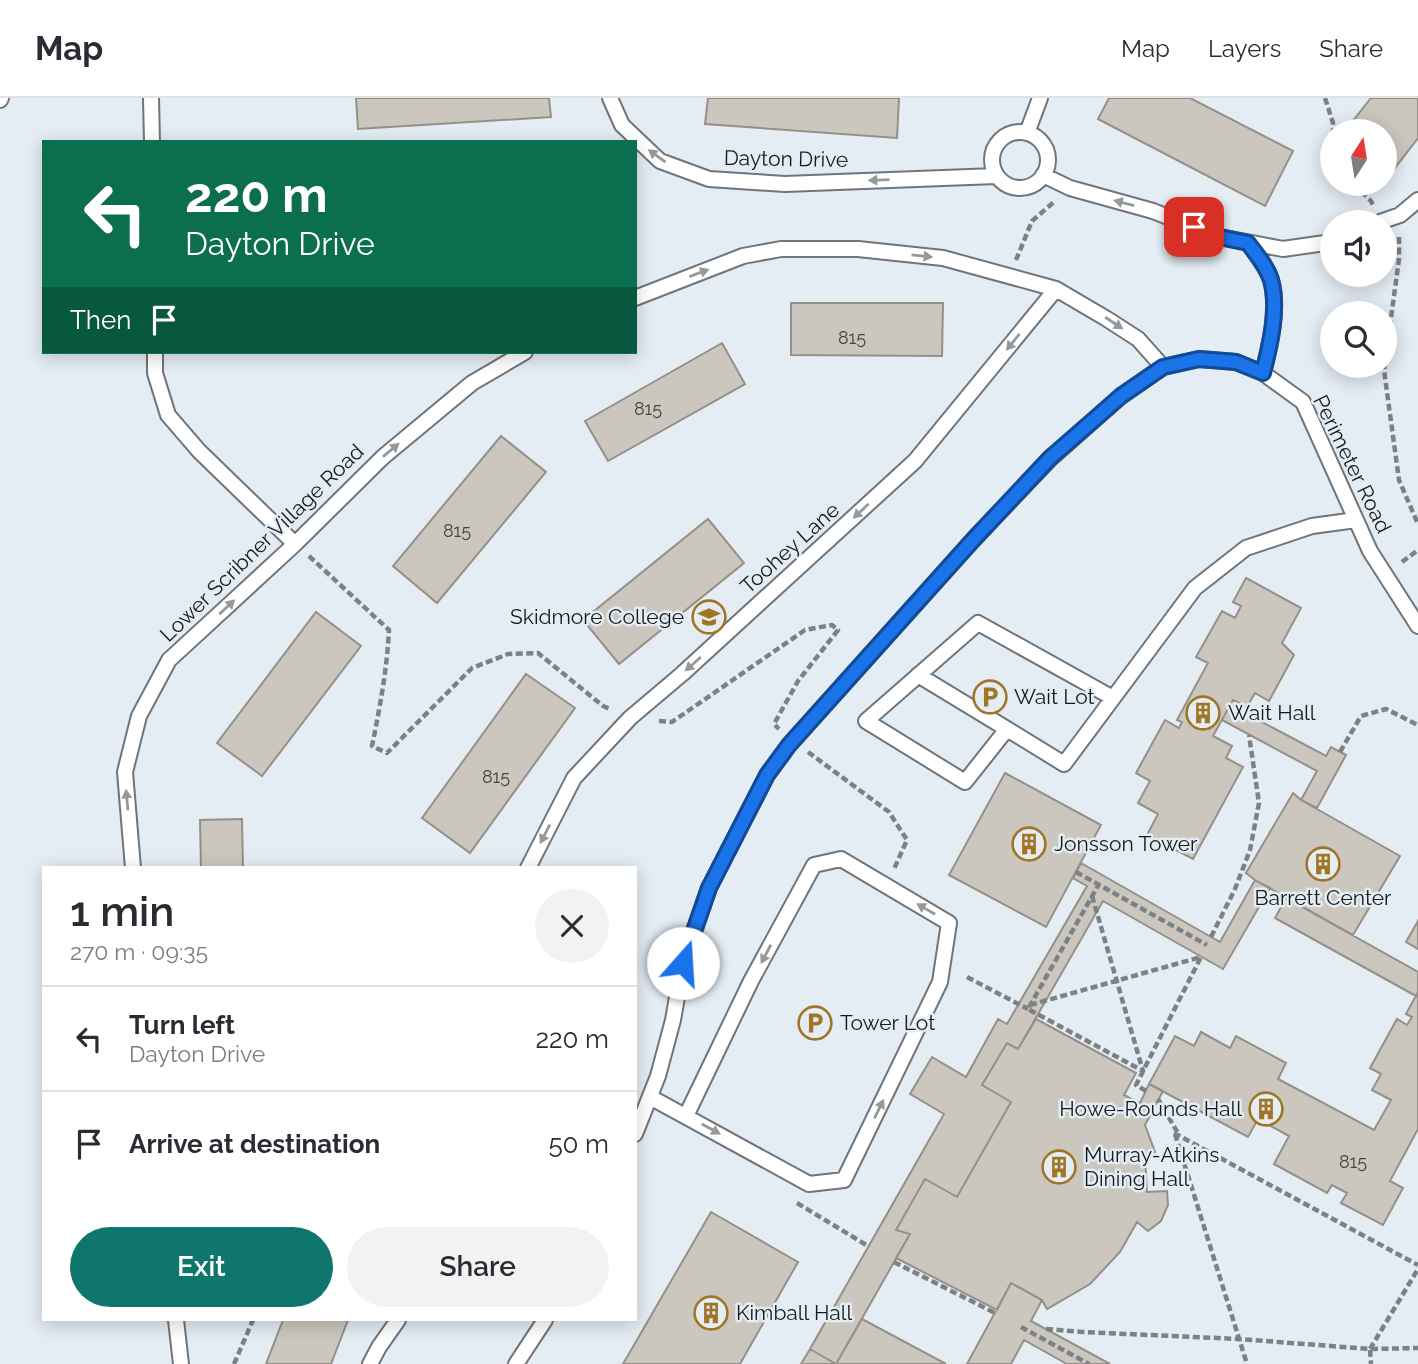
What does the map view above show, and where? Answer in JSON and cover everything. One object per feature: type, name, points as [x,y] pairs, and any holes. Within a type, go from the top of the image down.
[{"type":"lane","points":[[151,98],[152,140]]},
{"type":"lane","name":"Dayton Drive","points":[[610,98],[622,125],[660,161],[709,179],[785,184],[996,176]]},
{"type":"lane","points":[[1027,133],[1040,98]]},
{"type":"lane","points":[[1027,133],[1043,145],[1048,156],[1047,166],[1037,182],[1024,188],[1014,188],[996,176],[992,168],[994,149],[1006,135],[1027,133]]},
{"type":"lane","points":[[1043,175],[1070,188],[1153,211],[1215,236],[1283,249],[1320,244]]},
{"type":"lane","points":[[1397,216],[1418,201]]},
{"type":"lane","points":[[1248,243],[1270,280],[1273,299],[1272,339],[1263,373]]},
{"type":"lane","points":[[637,297],[743,256],[781,248],[858,249],[943,258],[1056,289],[1138,339],[1163,367]]},
{"type":"lane","name":"Toohey Lane","points":[[529,866],[574,778],[630,718],[722,638],[915,461],[1056,289]]},
{"type":"lane","points":[[155,354],[155,373],[168,415],[199,451],[295,544]]},
{"type":"lane","name":"Lower Scribner Village Road","points":[[133,866],[125,772],[139,716],[169,660],[295,544],[393,448],[472,383],[522,354]]},
{"type":"lane","name":"Perimeter Road","points":[[637,1127],[644,1103],[658,1076],[673,1020],[683,963],[709,888],[767,775],[789,745],[1050,458],[1121,396],[1163,367],[1199,359],[1236,362],[1263,373],[1303,402],[1370,551],[1418,626]]},
{"type":"lane","points":[[918,675],[1064,764],[1195,589],[1246,548],[1312,526],[1356,520]]},
{"type":"lane","points":[[1007,729],[965,782],[866,721],[978,623],[1113,698]]},
{"type":"lane","points":[[644,1103],[686,1116],[809,1184],[844,1180],[940,982],[949,923],[841,859],[814,865],[751,981],[686,1116]]},
{"type":"lane","points":[[176,1321],[181,1364]]},
{"type":"lane","points":[[370,1364],[397,1321]]},
{"type":"lane","points":[[516,1364],[544,1321]]},
{"type":"path","points":[[1325,98],[1332,119]]},
{"type":"path","points":[[1009,277],[1032,221],[1070,188]]},
{"type":"path","points":[[1400,215],[1399,259],[1384,370],[1399,480],[1418,524]]},
{"type":"path","points":[[1398,565],[1418,550]]},
{"type":"path","points":[[1340,751],[1361,716],[1386,709],[1418,725]]},
{"type":"path","points":[[1211,937],[1235,889],[1250,850],[1259,803],[1249,735]]},
{"type":"path","points":[[1076,872],[1207,945]]},
{"type":"path","points":[[1029,1007],[1099,884]]},
{"type":"path","points":[[1092,897],[1143,1071]]},
{"type":"path","points":[[1029,1007],[1201,957],[1136,1084],[1146,1091]]},
{"type":"path","points":[[967,977],[1029,1007],[1143,1071]]},
{"type":"path","points":[[1158,1099],[1180,1136]]},
{"type":"path","points":[[1247,1364],[1174,1133],[1418,1267],[1370,1349],[1371,1364]]},
{"type":"path","points":[[894,1262],[995,1313]]},
{"type":"path","points":[[234,1364],[253,1321]]},
{"type":"path","points":[[1021,1327],[1089,1364]]},
{"type":"path","points":[[1046,1329],[1370,1349],[1418,1348]]},
{"type":"building","points":[[356,98],[549,98],[551,117],[358,129]]},
{"type":"building","points":[[708,98],[899,98],[897,138],[705,124]]},
{"type":"building","points":[[1109,98],[1190,98],[1293,151],[1265,206],[1098,119]]},
{"type":"building","points":[[1371,98],[1418,98],[1418,138],[1397,165],[1397,119],[1354,119]]},
{"type":"building","points":[[791,303],[943,303],[942,356],[791,355]]},
{"type":"building","points":[[722,343],[745,384],[608,461],[585,421]]},
{"type":"building","points":[[501,436],[546,472],[437,603],[393,566]]},
{"type":"building","points":[[708,519],[744,563],[619,664],[583,620]]},
{"type":"building","name":"Wait Hall","points":[[1246,578],[1301,608],[1282,643],[1294,655],[1269,701],[1255,693],[1247,707],[1233,700],[1213,736],[1232,746],[1226,758],[1243,767],[1193,859],[1147,835],[1158,814],[1138,803],[1150,781],[1136,773],[1165,720],[1179,728],[1182,722],[1177,720],[1208,663],[1196,657],[1222,611],[1235,618],[1241,606],[1233,602]]},
{"type":"building","points":[[316,612],[361,646],[262,776],[217,743]]},
{"type":"building","points":[[526,674],[575,708],[470,853],[422,818]]},
{"type":"building","points":[[1230,705],[1326,756],[1331,747],[1346,755],[1317,808],[1301,800],[1317,771],[1222,720]]},
{"type":"building","name":"Jonsson Tower","points":[[1005,773],[1101,825],[1046,927],[949,875]]},
{"type":"building","name":"Barrett Center","points":[[1293,793],[1400,856],[1353,935],[1246,873]]},
{"type":"building","points":[[242,819],[243,866],[201,866],[200,820]]},
{"type":"building","points":[[1081,863],[1220,942],[1255,880],[1270,888],[1223,969],[1103,901],[1018,1049],[1007,1043],[982,1085],[1011,1102],[957,1197],[925,1179],[896,1230],[910,1234],[836,1364],[810,1349],[944,1114],[910,1094],[932,1057],[966,1077],[998,1019],[1007,1024],[1087,886],[1073,878]]},
{"type":"building","points":[[1286,898],[1418,972],[1416,996],[1275,918]]},
{"type":"building","points":[[1418,921],[1418,949],[1406,942]]},
{"type":"building","name":"Howe-Rounds Hall","points":[[1418,992],[1418,1129],[1390,1181],[1403,1188],[1383,1225],[1341,1203],[1347,1193],[1332,1185],[1327,1193],[1274,1164],[1289,1136],[1258,1119],[1248,1137],[1149,1084],[1175,1036],[1194,1046],[1201,1032],[1230,1048],[1236,1036],[1286,1063],[1278,1079],[1374,1130],[1391,1100],[1372,1090],[1381,1074],[1370,1068],[1397,1019],[1407,1025],[1412,1017],[1406,1014]]},
{"type":"building","name":"Murray-Atkins Dining Hall","points":[[1036,1019],[1136,1073],[1124,1095],[1153,1110],[1145,1125],[1155,1152],[1145,1156],[1147,1192],[1167,1191],[1168,1205],[1161,1221],[1148,1231],[1137,1222],[1120,1252],[1090,1284],[1047,1309],[1042,1300],[1011,1283],[997,1310],[896,1258],[910,1234],[896,1230],[925,1179],[957,1197],[1011,1102],[982,1085],[1007,1043],[1018,1049]]},
{"type":"building","points":[[1149,1084],[1163,1091],[1153,1110],[1140,1103]]},
{"type":"building","name":"Kimball Hall","points":[[711,1212],[798,1262],[740,1364],[623,1364]]},
{"type":"building","points":[[1011,1283],[1042,1300],[1031,1321],[1110,1364],[1067,1364],[1024,1340],[1011,1364],[967,1364]]},
{"type":"building","points":[[862,1319],[946,1364],[836,1364]]},
{"type":"building","points":[[283,1321],[348,1321],[331,1364],[266,1364]]},
{"type":"building","points":[[810,1349],[836,1364],[801,1364]]},
{"type":"place","name":"Skidmore College","points":[[709,617]]},
{"type":"place","name":"Wait Lot","points":[[990,697]]},
{"type":"place","name":"Wait Hall","points":[[1203,713]]},
{"type":"place","name":"Jonsson Tower","points":[[1029,844]]},
{"type":"place","name":"Barrett Center","points":[[1323,864]]},
{"type":"place","name":"Tower Lot","points":[[815,1023]]},
{"type":"place","name":"Howe-Rounds Hall","points":[[1266,1109]]},
{"type":"place","name":"Murray-Atkins Dining Hall","points":[[1059,1167]]},
{"type":"place","name":"Kimball Hall","points":[[711,1313]]},
{"type":"route","points":[[683,963],[709,888],[767,775],[789,745],[1050,458],[1121,396],[1163,367],[1199,359],[1236,362],[1263,373],[1272,339],[1273,299],[1270,280],[1248,243],[1215,236],[1194,227]]}]
